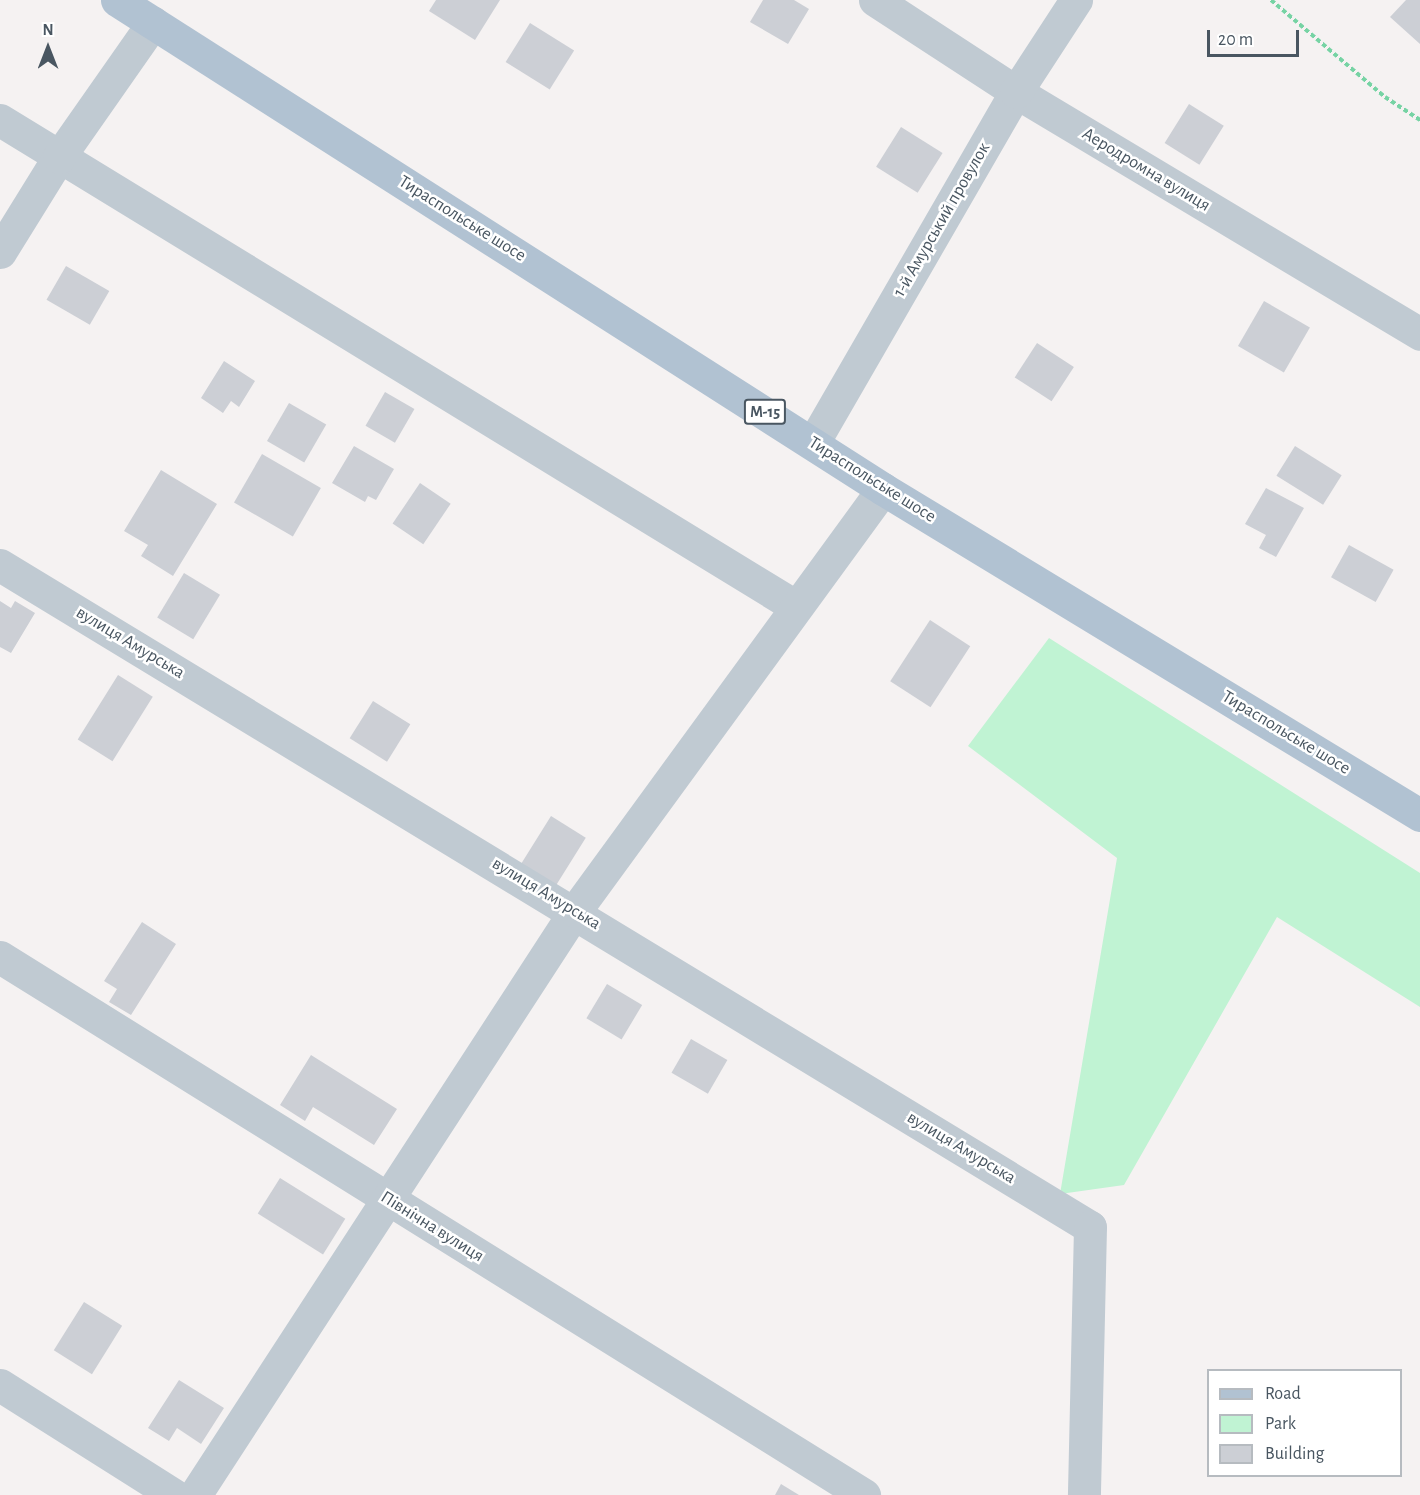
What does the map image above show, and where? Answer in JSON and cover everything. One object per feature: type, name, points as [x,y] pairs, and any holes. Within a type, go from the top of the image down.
[{"type":"main road","name":"Тираспольське шосе","points":[[117,0],[883,489],[1420,814]]},
{"type":"street","name":"Аеродромна вулиця","points":[[874,0],[1016,92],[1420,334]]},
{"type":"street","name":"1-й Амурський провулок","points":[[813,443],[1016,92],[1076,0]]},
{"type":"street","points":[[0,252],[60,157],[153,23]]},
{"type":"street","points":[[0,120],[795,606]]},
{"type":"street","points":[[195,1495],[386,1198],[575,911],[795,606],[883,489]]},
{"type":"street","name":"вулиця Амурська","points":[[0,565],[575,911],[1090,1227],[1084,1495]]},
{"type":"street","name":"Північна вулиця","points":[[0,957],[864,1495]]},
{"type":"street","points":[[0,1385],[174,1495]]},
{"type":"path","points":[[1271,0],[1385,97],[1420,120]]},
{"type":"green space","points":[[1049,638],[1420,873],[1420,1007],[1277,917],[1124,1185],[1060,1194],[1117,858],[968,746]]},
{"type":"building","points":[[436,0],[500,0],[475,40],[429,11]]},
{"type":"building","points":[[763,0],[794,0],[809,9],[788,44],[750,22]]},
{"type":"building","points":[[1406,0],[1420,0],[1420,44],[1390,17]]},
{"type":"building","points":[[530,23],[574,51],[550,90],[506,62]]},
{"type":"building","points":[[1189,104],[1224,126],[1199,165],[1165,143]]},
{"type":"building","points":[[901,127],[943,153],[918,193],[876,167]]},
{"type":"building","points":[[66,266],[109,291],[90,325],[46,300]]},
{"type":"building","points":[[1264,301],[1310,328],[1284,373],[1238,346]]},
{"type":"building","points":[[1037,343],[1074,367],[1052,401],[1015,377]]},
{"type":"building","points":[[224,361],[255,381],[239,407],[231,401],[223,413],[201,398]]},
{"type":"building","points":[[385,392],[414,409],[395,443],[366,426]]},
{"type":"building","points":[[289,403],[326,424],[304,463],[267,441]]},
{"type":"building","points":[[354,446],[394,469],[376,500],[368,496],[365,502],[332,483]]},
{"type":"building","points":[[1295,446],[1342,475],[1323,505],[1276,476]]},
{"type":"building","points":[[262,454],[321,488],[293,536],[234,502]]},
{"type":"building","points":[[161,470],[217,504],[173,576],[141,556],[148,545],[124,531]]},
{"type":"building","points":[[420,483],[451,504],[423,544],[393,524]]},
{"type":"building","points":[[1266,488],[1304,508],[1276,557],[1259,548],[1266,535],[1245,524]]},
{"type":"building","points":[[1349,545],[1394,570],[1376,602],[1331,577]]},
{"type":"building","points":[[184,573],[220,595],[193,639],[157,618]]},
{"type":"building","points":[[0,601],[11,608],[15,601],[35,613],[11,653],[0,647]]},
{"type":"building","points":[[930,620],[970,646],[930,707],[890,681]]},
{"type":"building","points":[[118,675],[153,697],[112,761],[78,739]]},
{"type":"building","points":[[373,701],[410,724],[387,762],[350,738]]},
{"type":"building","points":[[551,816],[586,838],[556,885],[521,863]]},
{"type":"building","points":[[142,922],[176,944],[131,1015],[109,1002],[117,989],[104,981]]},
{"type":"building","points":[[607,984],[642,1005],[622,1039],[586,1018]]},
{"type":"building","points":[[691,1039],[727,1060],[708,1094],[672,1073]]},
{"type":"building","points":[[311,1055],[397,1109],[374,1145],[313,1107],[305,1121],[280,1105]]},
{"type":"building","points":[[280,1178],[345,1219],[323,1254],[258,1214]]},
{"type":"building","points":[[84,1302],[122,1326],[92,1374],[54,1350]]},
{"type":"building","points":[[179,1380],[224,1408],[201,1444],[177,1428],[169,1441],[148,1428]]},
{"type":"building","points":[[781,1484],[799,1495],[775,1495]]}]
